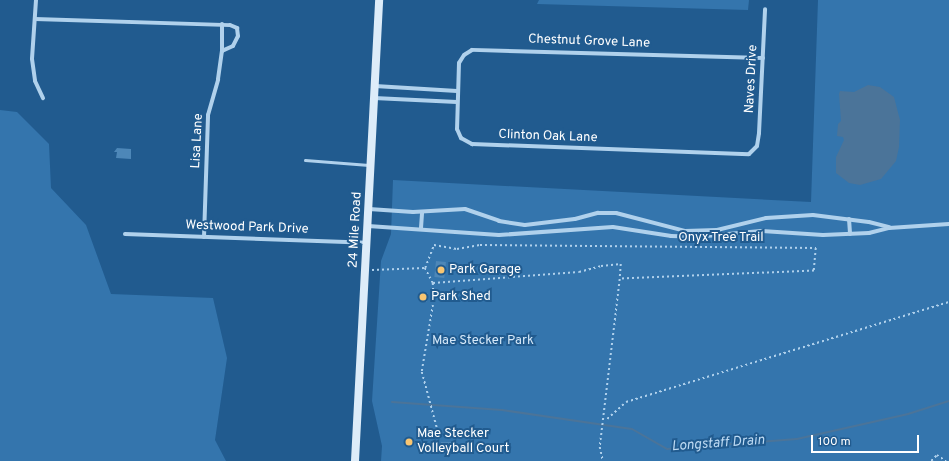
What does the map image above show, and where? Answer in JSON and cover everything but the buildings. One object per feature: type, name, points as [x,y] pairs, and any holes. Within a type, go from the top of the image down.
[{"type":"street","points":[[36,0],[32,59],[35,81],[43,98]]},
{"type":"street","name":"24 Mile Road","points":[[355,461],[380,0]]},
{"type":"street","name":"Naves Drive","points":[[754,150],[759,132],[765,9]]},
{"type":"street","points":[[35,19],[222,24],[237,28],[238,36],[233,46],[222,51]]},
{"type":"street","name":"Lisa Lane","points":[[204,237],[208,115],[222,51],[222,24]]},
{"type":"street","name":"Chestnut Grove Lane","points":[[457,102],[457,90],[462,58],[468,52],[476,49],[763,58]]},
{"type":"street","points":[[375,86],[457,90]]},
{"type":"street","points":[[374,98],[457,102]]},
{"type":"street","name":"Clinton Oak Lane","points":[[457,102],[456,129],[461,138],[469,144],[742,155],[754,150]]},
{"type":"street","points":[[369,209],[422,212],[465,209],[499,221],[538,224],[598,213],[616,213],[666,228],[685,231],[717,230],[766,218],[789,216],[849,219],[889,228]]},
{"type":"street","points":[[421,228],[422,212]]},
{"type":"street","points":[[849,219],[850,234]]},
{"type":"street","points":[[538,224],[538,232]]},
{"type":"street","points":[[368,226],[421,228],[499,235],[613,227],[671,236],[717,236],[761,231],[850,234],[869,233],[889,228],[949,224]]},
{"type":"street","points":[[717,230],[717,236]]},
{"type":"street","name":"Westwood Park Drive","points":[[125,234],[367,243]]},
{"type":"lane","points":[[305,160],[371,165]]},
{"type":"path","name":"Onyx Tree Trail","points":[[425,268],[434,245],[457,249],[480,245],[816,248],[814,271],[620,280]]},
{"type":"path","points":[[432,283],[474,278],[550,275],[621,264],[600,447],[603,461]]},
{"type":"path","points":[[366,269],[425,268],[432,283],[433,307],[422,372],[437,428]]},
{"type":"path","points":[[607,419],[626,402],[949,302]]},
{"type":"path","points":[[931,461],[937,455],[946,461]]},
{"type":"green space","points":[[539,0],[749,0],[748,10],[537,4]]},
{"type":"green space","name":"Mae Stecker Park","points":[[818,0],[949,0],[949,461],[381,461],[382,446],[372,401],[381,261],[391,234],[393,180],[811,202]]},
{"type":"green space","points":[[0,110],[17,112],[49,144],[51,188],[86,225],[111,294],[213,298],[227,358],[215,440],[226,461],[0,461]]},
{"type":"shaded area","points":[[868,85],[880,87],[894,97],[900,120],[899,147],[896,161],[881,179],[860,185],[849,183],[836,173],[836,157],[844,140],[843,137],[837,136],[838,124],[841,121],[839,94],[840,91],[854,92]]},
{"type":"waterway","name":"Longstaff Drain","points":[[392,402],[502,410],[632,429],[667,449],[797,439],[908,414],[949,401]]},
{"type":"place","name":"Park Garage","points":[[441,270]]},
{"type":"place","name":"Park Shed","points":[[423,297]]},
{"type":"place","name":"Mae Stecker Volleyball Court","points":[[409,442]]}]
